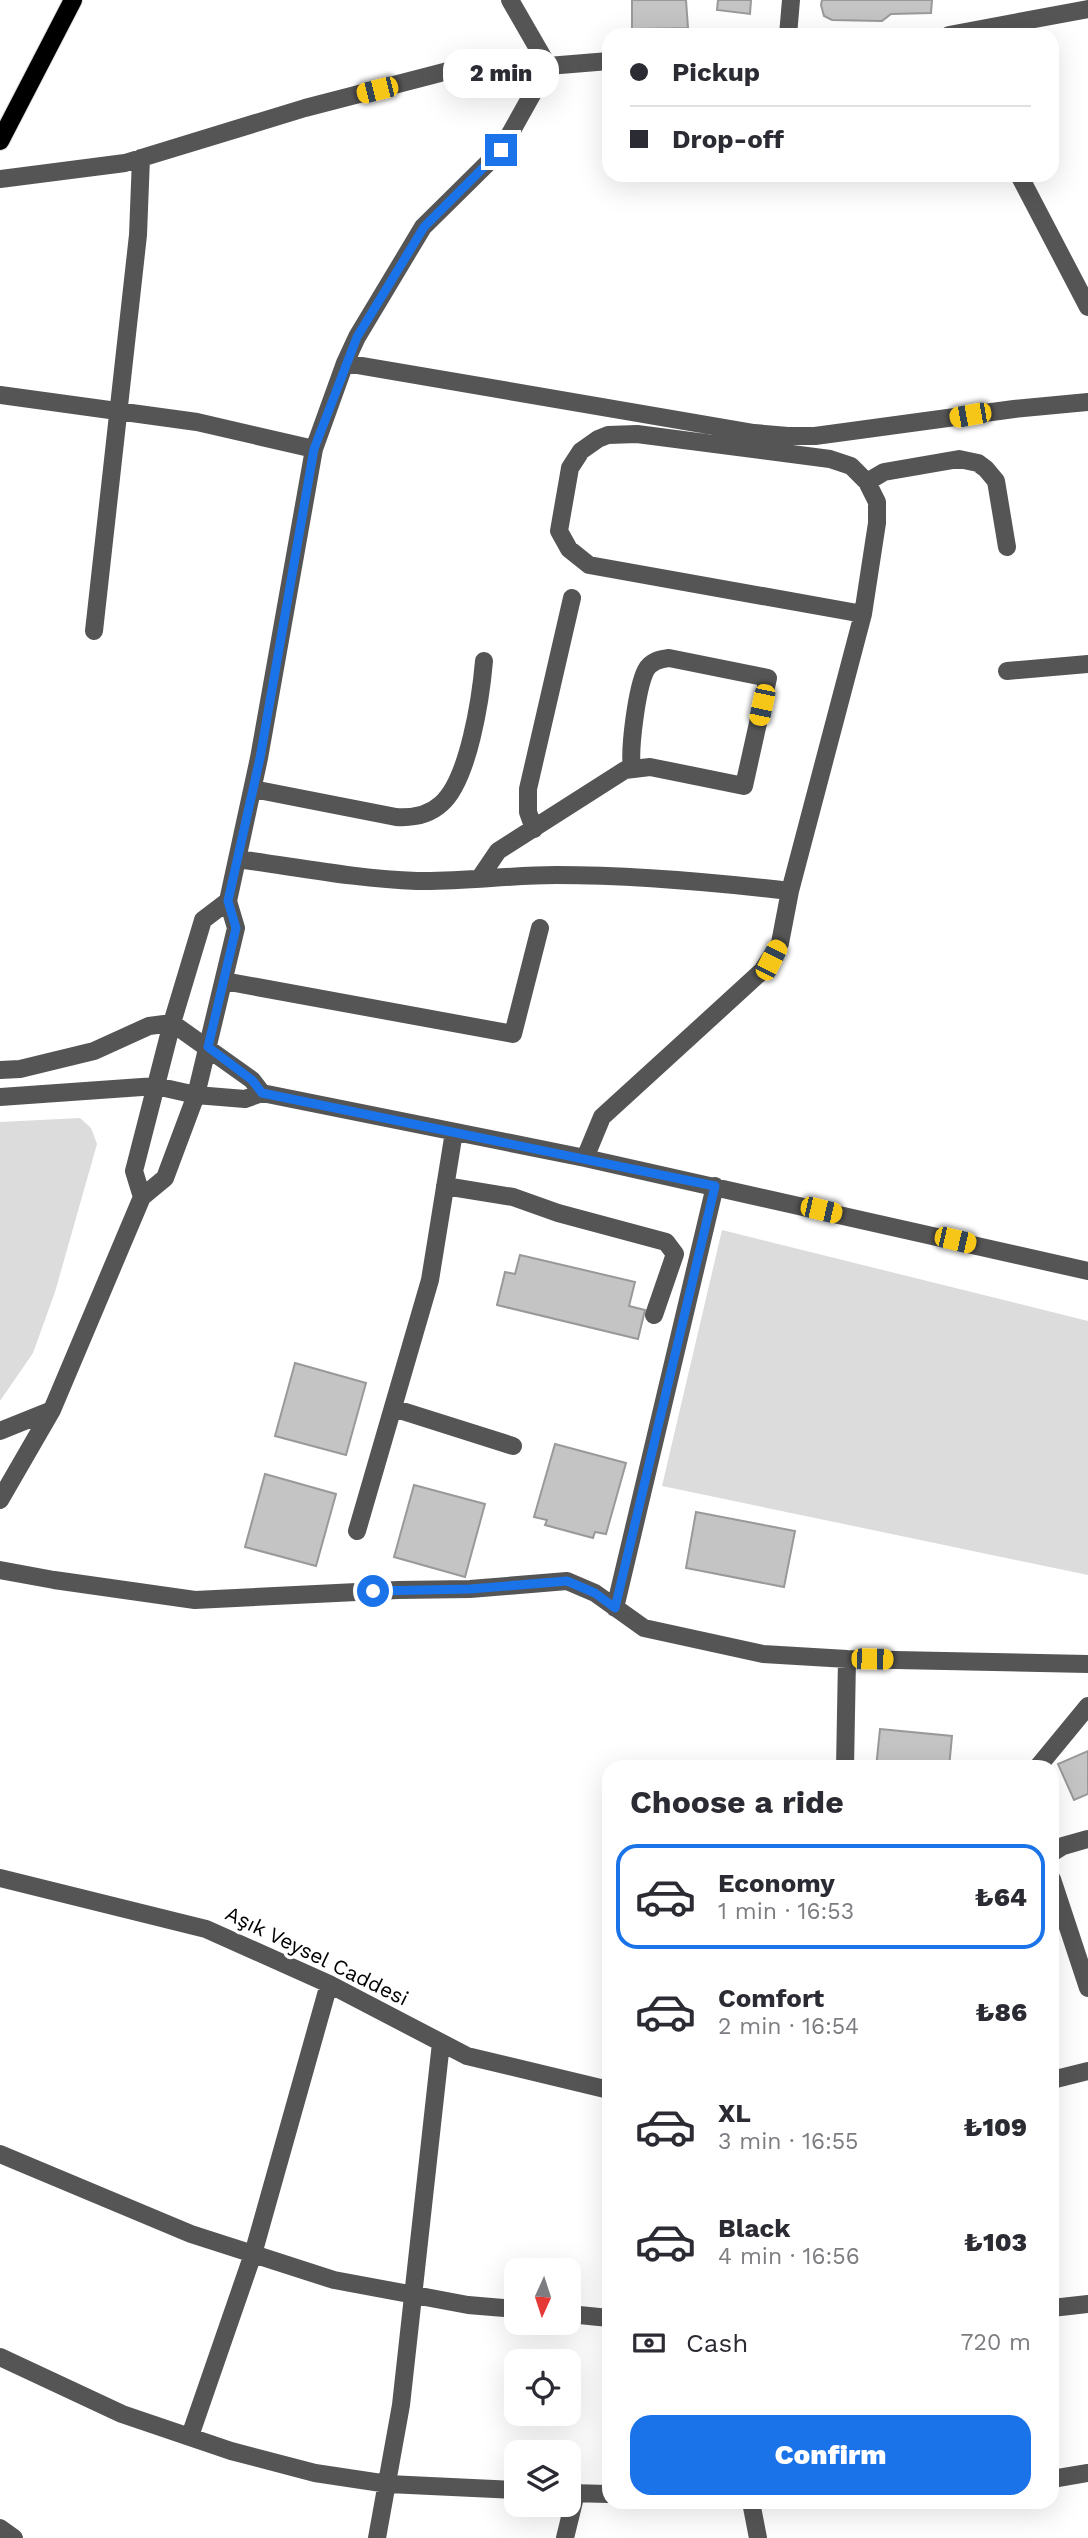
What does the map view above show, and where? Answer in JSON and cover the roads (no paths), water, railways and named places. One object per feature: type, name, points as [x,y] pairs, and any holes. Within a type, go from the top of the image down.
[{"type":"main road","points":[[0,141],[73,0]]},
{"type":"street","points":[[510,0],[548,66]]},
{"type":"street","points":[[789,28],[791,0]]},
{"type":"street","points":[[986,28],[1088,9]]},
{"type":"street","points":[[0,179],[125,163],[305,108],[475,64],[548,66],[602,62]]},
{"type":"street","points":[[0,1500],[52,1410],[142,1197],[165,1178],[196,1095],[236,928],[228,901],[253,789],[314,449],[345,363],[357,337],[424,227],[501,150],[548,66]]},
{"type":"street","points":[[94,631],[138,235],[141,158]]},
{"type":"street","points":[[1023,182],[1088,307]]},
{"type":"street","points":[[345,363],[779,436],[815,436],[1014,409],[1088,402]]},
{"type":"street","points":[[0,395],[197,422],[314,449]]},
{"type":"street","points":[[585,1158],[602,1117],[762,971],[780,943],[790,891],[863,614],[878,512],[877,502],[867,482],[851,467],[830,459],[637,434],[608,435],[581,451],[570,468],[559,531],[569,549],[589,565],[863,614]]},
{"type":"street","points":[[867,482],[884,472],[959,459],[978,463],[996,481],[1007,547]]},
{"type":"street","points":[[534,829],[528,812],[528,789],[572,598]]},
{"type":"street","points":[[479,879],[498,851],[619,773],[632,768],[650,767],[744,786],[768,678],[669,658],[654,662],[645,672],[631,734],[632,768]]},
{"type":"street","points":[[253,789],[396,817],[416,816],[434,810],[447,798],[468,749],[476,720],[484,660]]},
{"type":"street","points":[[1007,671],[1088,664]]},
{"type":"street","points":[[237,859],[417,881],[510,875],[600,875],[790,891]]},
{"type":"street","points":[[142,1197],[134,1171],[172,1023],[203,920],[228,901]]},
{"type":"street","points":[[224,981],[513,1034],[540,928]]},
{"type":"street","points":[[0,1070],[20,1069],[94,1051],[149,1026],[172,1023],[252,1080],[262,1093]]},
{"type":"street","points":[[0,1097],[156,1086],[196,1095],[245,1099],[262,1093],[715,1186],[1088,1271]]},
{"type":"street","points":[[357,1531],[430,1280],[454,1132]]},
{"type":"street","points":[[445,1185],[513,1197],[558,1213],[666,1241],[675,1254],[654,1315]]},
{"type":"street","points":[[615,1608],[715,1186]]},
{"type":"street","points":[[393,1408],[513,1446]]},
{"type":"street","points":[[0,1431],[52,1410]]},
{"type":"street","points":[[0,1570],[195,1600],[470,1589],[567,1581],[595,1593],[644,1628],[763,1654],[847,1659],[1088,1664]]},
{"type":"street","points":[[845,1760],[847,1659]]},
{"type":"street","points":[[1044,1760],[1088,1706]]},
{"type":"street","points":[[1059,1849],[1088,1839]]},
{"type":"street","name":"Aşık Veysel Caddesi","points":[[0,1878],[206,1929],[329,1984],[467,2056],[602,2088]]},
{"type":"street","points":[[1059,1900],[1088,1988]]},
{"type":"street","points":[[190,2436],[253,2254],[329,1984]]},
{"type":"street","points":[[377,2538],[401,2405],[442,2043]]},
{"type":"street","points":[[1059,2078],[1088,2071]]},
{"type":"street","points":[[0,2154],[191,2234],[334,2280],[468,2305],[504,2308]]},
{"type":"street","points":[[1059,2307],[1088,2304]]},
{"type":"street","points":[[581,2316],[602,2317]]},
{"type":"street","points":[[0,2357],[122,2414],[231,2451],[315,2473],[388,2484],[504,2489]]},
{"type":"street","points":[[1059,2478],[1088,2473]]},
{"type":"street","points":[[581,2493],[602,2494]]},
{"type":"street","points":[[752,2509],[758,2538]]},
{"type":"street","points":[[565,2538],[568,2517]]},
{"type":"street","points":[[0,2528],[15,2538]]}]
